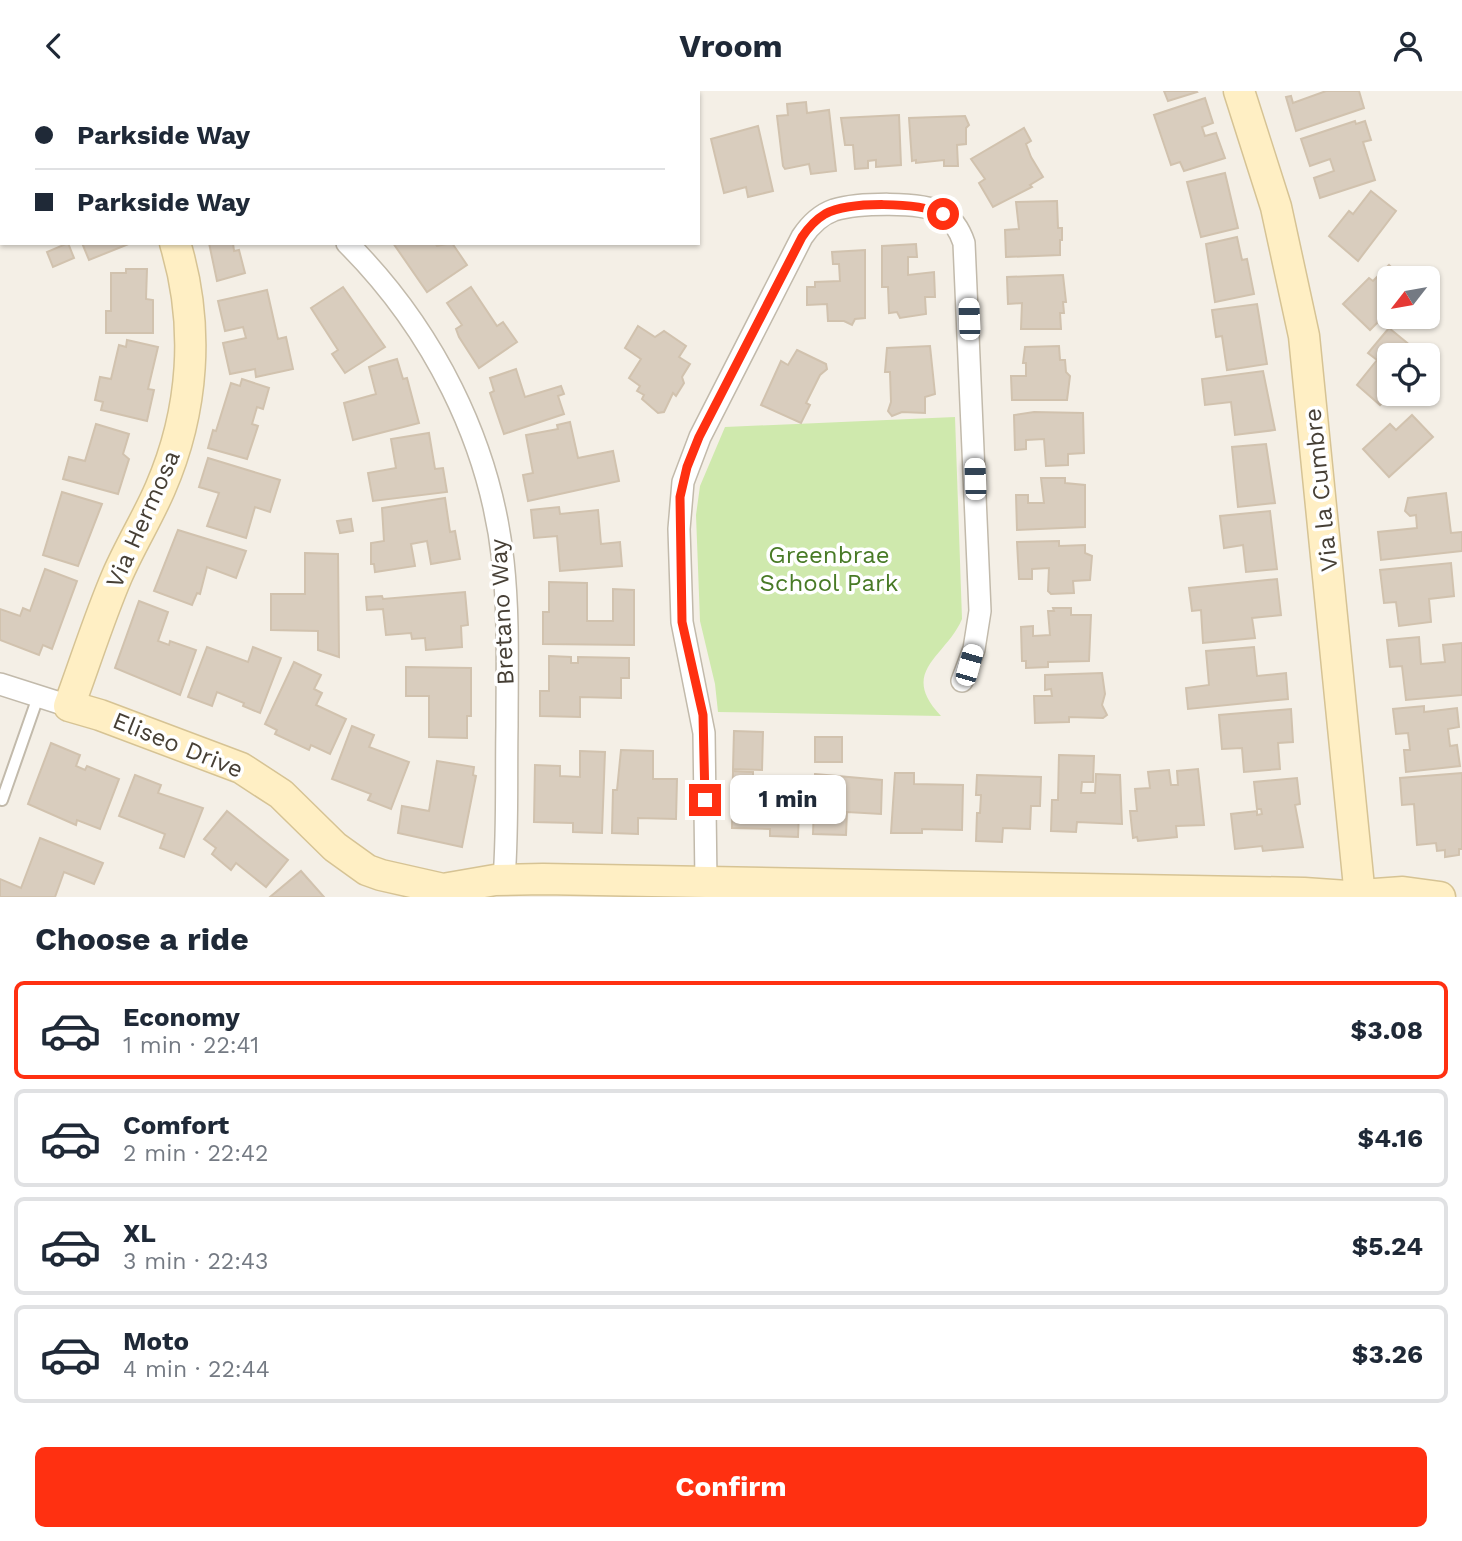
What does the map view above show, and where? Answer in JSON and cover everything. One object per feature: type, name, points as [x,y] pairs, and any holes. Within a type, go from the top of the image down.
[{"type":"street","name":"Via la Cumbre","points":[[1239,91],[1276,207],[1304,336],[1360,897]]},
{"type":"street","points":[[706,882],[705,733],[682,622],[678,529],[681,490],[699,437],[802,237],[815,221],[834,210],[920,206],[943,214],[953,222],[964,243],[981,611],[974,649],[962,681]]},
{"type":"street","name":"Via Hermosa","points":[[69,706],[113,587],[159,492],[182,424],[191,348],[186,289],[176,245]]},
{"type":"street","name":"Bretano Way","points":[[349,245],[401,306],[444,372],[474,439],[493,504],[503,558],[507,612],[504,888]]},
{"type":"street","name":"Eliseo Drive","points":[[0,684],[100,715],[241,768],[281,794],[335,847],[383,888],[421,886],[454,892],[706,882],[1360,897],[1403,892],[1440,897]]},
{"type":"lane","points":[[2,800],[37,697]]},
{"type":"green space","name":"Greenbrae School Park","points":[[955,417],[962,619],[929,665],[924,687],[929,700],[941,716],[718,712],[715,684],[700,621],[696,515],[700,486],[725,427]]},
{"type":"building","points":[[1164,91],[1196,91],[1197,92],[1168,101]]},
{"type":"building","points":[[1326,91],[1359,91],[1364,108],[1296,131],[1286,97],[1291,96],[1293,103]]},
{"type":"building","points":[[1205,98],[1213,123],[1202,127],[1205,136],[1216,133],[1225,158],[1184,171],[1180,162],[1171,165],[1154,115]]},
{"type":"building","points":[[806,102],[807,113],[829,110],[836,171],[811,174],[809,164],[785,169],[783,166],[777,116],[788,115],[787,104]]},
{"type":"building","points":[[899,115],[901,165],[876,167],[876,160],[868,161],[868,168],[855,169],[853,145],[845,145],[841,118]]},
{"type":"building","points":[[965,116],[969,125],[966,128],[966,144],[957,145],[958,166],[944,166],[944,160],[916,163],[916,160],[912,161],[909,118]]},
{"type":"building","points":[[1355,121],[1356,124],[1365,121],[1371,140],[1363,142],[1375,180],[1320,198],[1314,178],[1334,171],[1330,159],[1310,166],[1301,139]]},
{"type":"building","points":[[758,126],[773,191],[748,197],[746,187],[724,193],[711,139]]},
{"type":"building","points":[[1024,128],[1031,141],[1026,144],[1031,157],[1043,177],[1030,185],[1032,187],[993,207],[979,183],[985,179],[971,159]]},
{"type":"building","points":[[1225,173],[1238,228],[1201,237],[1187,182]]},
{"type":"building","points":[[1371,191],[1396,211],[1358,261],[1329,236],[1349,211],[1353,214]]},
{"type":"building","points":[[1057,201],[1058,228],[1062,228],[1060,255],[1006,257],[1005,230],[1019,229],[1016,202]]},
{"type":"building","points":[[1237,237],[1242,260],[1247,259],[1254,294],[1215,302],[1206,244]]},
{"type":"building","points":[[916,244],[917,257],[908,257],[908,275],[934,272],[935,297],[925,297],[926,314],[900,318],[897,312],[889,313],[888,287],[882,287],[882,246]]},
{"type":"building","points":[[69,245],[74,258],[53,267],[47,252]]},
{"type":"building","points":[[83,245],[126,245],[89,260]]},
{"type":"building","points":[[209,245],[233,245],[234,251],[239,250],[245,273],[217,281]]},
{"type":"building","points":[[394,245],[453,245],[467,265],[427,292]]},
{"type":"building","points":[[865,250],[865,318],[855,319],[852,325],[844,321],[828,321],[827,304],[807,305],[807,287],[815,287],[815,282],[840,281],[839,264],[833,264],[832,252]]},
{"type":"building","points":[[126,269],[147,269],[146,299],[153,300],[153,333],[106,333],[106,311],[111,311],[111,273],[126,273]]},
{"type":"building","points":[[1063,275],[1066,302],[1063,302],[1064,313],[1060,313],[1061,329],[1021,329],[1022,303],[1008,304],[1007,277]]},
{"type":"building","points":[[1377,277],[1377,323],[1370,330],[1343,304],[1369,278],[1373,281]]},
{"type":"building","points":[[343,287],[385,347],[345,373],[332,354],[338,350],[311,308]]},
{"type":"building","points":[[471,287],[497,326],[503,322],[517,342],[479,368],[459,337],[456,329],[462,325],[447,303]]},
{"type":"building","points":[[267,290],[278,339],[286,337],[293,369],[256,377],[255,369],[230,374],[223,343],[246,338],[243,327],[225,331],[218,301]]},
{"type":"building","points":[[1257,304],[1267,364],[1227,370],[1222,336],[1216,337],[1212,310]]},
{"type":"building","points":[[638,326],[655,337],[664,331],[686,346],[679,357],[690,364],[682,377],[684,383],[676,396],[673,393],[664,412],[658,413],[642,399],[644,395],[637,391],[640,386],[629,378],[641,359],[625,348]]},
{"type":"building","points":[[1388,329],[1407,343],[1377,343],[1377,360],[1368,353]]},
{"type":"building","points":[[127,340],[158,347],[148,389],[154,390],[147,421],[101,410],[103,402],[95,400],[100,377],[111,379],[119,345],[126,347]]},
{"type":"building","points":[[930,346],[935,394],[925,397],[925,413],[902,412],[892,416],[888,411],[891,402],[890,372],[885,372],[887,348]]},
{"type":"building","points":[[1059,346],[1060,360],[1065,360],[1066,372],[1070,376],[1067,400],[1012,400],[1011,376],[1026,376],[1026,363],[1023,363],[1025,347]]},
{"type":"building","points":[[797,350],[826,364],[827,369],[820,375],[806,403],[810,405],[801,423],[761,405],[781,361],[788,365]]},
{"type":"building","points":[[397,359],[403,379],[407,378],[419,423],[353,440],[344,403],[376,394],[369,367]]},
{"type":"building","points":[[1377,360],[1377,402],[1357,385]]},
{"type":"building","points":[[516,369],[525,397],[561,386],[564,394],[558,396],[564,414],[504,434],[490,393],[494,391],[490,378]]},
{"type":"building","points":[[1263,371],[1275,430],[1235,435],[1231,402],[1205,405],[1202,379]]},
{"type":"building","points":[[242,379],[269,388],[263,409],[257,407],[252,424],[258,426],[247,459],[208,448],[231,383],[240,386]]},
{"type":"building","points":[[1034,412],[1083,413],[1084,453],[1068,454],[1068,465],[1046,466],[1044,439],[1026,440],[1026,449],[1015,450],[1014,415]]},
{"type":"building","points":[[1412,415],[1433,437],[1389,477],[1363,449],[1390,424],[1396,430]]},
{"type":"building","points":[[570,422],[578,458],[613,451],[619,481],[528,501],[523,475],[533,473],[526,435],[558,429],[557,425]]},
{"type":"building","points":[[96,424],[129,434],[123,454],[129,459],[118,494],[63,479],[69,457],[85,461]]},
{"type":"building","points":[[429,433],[435,469],[443,468],[447,492],[373,501],[368,473],[396,468],[391,439]]},
{"type":"building","points":[[1266,444],[1275,503],[1238,507],[1232,447]]},
{"type":"building","points":[[208,458],[280,480],[270,512],[255,507],[246,538],[207,526],[219,493],[199,487]]},
{"type":"building","points":[[1041,478],[1065,478],[1065,483],[1085,485],[1085,527],[1017,530],[1016,495],[1028,495],[1028,503],[1044,503]]},
{"type":"building","points":[[62,492],[102,504],[78,566],[43,555]]},
{"type":"building","points":[[1446,493],[1451,533],[1462,532],[1462,551],[1381,560],[1378,532],[1417,528],[1416,515],[1410,516],[1405,511],[1408,498]]},
{"type":"building","points":[[445,498],[450,532],[455,531],[460,559],[431,564],[427,541],[411,544],[415,566],[375,572],[374,564],[371,564],[371,543],[384,541],[382,508]]},
{"type":"building","points":[[559,507],[560,514],[598,510],[601,544],[620,542],[622,566],[560,571],[557,536],[534,538],[531,510]]},
{"type":"building","points":[[1270,511],[1277,569],[1246,572],[1243,545],[1224,548],[1220,516]]},
{"type":"building","points":[[351,519],[353,531],[340,533],[337,521]]},
{"type":"building","points":[[178,530],[246,551],[236,578],[207,567],[200,594],[197,593],[192,605],[154,591]]},
{"type":"building","points":[[1059,541],[1059,546],[1085,545],[1085,553],[1092,556],[1090,580],[1073,581],[1074,593],[1051,594],[1048,591],[1049,568],[1032,569],[1032,579],[1019,579],[1017,542]]},
{"type":"building","points":[[305,553],[338,554],[339,657],[318,650],[318,631],[271,630],[271,594],[305,594]]},
{"type":"building","points":[[1451,563],[1454,596],[1429,599],[1431,622],[1399,626],[1396,602],[1384,603],[1380,570]]},
{"type":"building","points":[[45,569],[77,581],[52,649],[43,645],[39,655],[0,640],[0,609],[20,616],[23,608],[30,611]]},
{"type":"building","points":[[1277,579],[1281,615],[1252,618],[1255,638],[1203,643],[1201,610],[1192,611],[1189,588]]},
{"type":"building","points":[[549,582],[587,583],[587,621],[613,621],[613,589],[634,590],[634,645],[543,644],[543,612],[549,612]]},
{"type":"building","points":[[465,592],[468,625],[461,626],[462,647],[426,650],[425,638],[412,639],[411,633],[386,635],[383,609],[367,610],[366,597],[382,596],[383,599]]},
{"type":"building","points":[[139,601],[168,612],[158,641],[169,645],[170,641],[196,650],[180,695],[115,668]]},
{"type":"building","points":[[1053,608],[1071,608],[1071,615],[1091,615],[1089,661],[1048,662],[1048,667],[1026,668],[1026,661],[1022,661],[1021,627],[1033,626],[1033,636],[1050,635],[1048,611],[1054,611]]},
{"type":"building","points":[[1419,637],[1421,664],[1445,662],[1443,645],[1462,643],[1462,695],[1406,700],[1402,666],[1390,667],[1387,640]]},
{"type":"building","points":[[207,647],[248,662],[253,647],[281,658],[260,713],[217,692],[212,706],[188,697]]},
{"type":"building","points":[[1254,647],[1257,676],[1286,673],[1288,699],[1188,709],[1186,688],[1209,685],[1206,651]]},
{"type":"building","points":[[549,656],[571,657],[571,663],[578,663],[578,657],[629,658],[629,678],[621,678],[621,698],[580,697],[580,717],[540,716],[540,691],[549,691]]},
{"type":"building","points":[[294,662],[321,675],[314,689],[322,693],[316,705],[346,719],[330,754],[311,745],[309,750],[275,734],[277,730],[265,724]]},
{"type":"building","points":[[406,667],[471,668],[471,716],[467,716],[467,738],[429,737],[429,696],[406,696]]},
{"type":"building","points":[[1102,673],[1105,694],[1102,705],[1107,715],[1103,718],[1069,717],[1069,722],[1035,723],[1034,696],[1052,696],[1051,689],[1045,690],[1045,675]]},
{"type":"building","points":[[1424,706],[1424,712],[1457,708],[1459,727],[1448,729],[1450,746],[1457,745],[1460,766],[1406,772],[1404,750],[1410,750],[1408,733],[1396,734],[1393,709]]},
{"type":"building","points":[[1291,709],[1293,742],[1278,743],[1280,769],[1244,772],[1242,748],[1222,749],[1219,715]]},
{"type":"building","points":[[352,726],[374,735],[369,747],[409,762],[391,809],[368,800],[371,794],[332,779]]},
{"type":"building","points":[[734,731],[763,732],[762,770],[733,769]]},
{"type":"building","points":[[815,737],[842,737],[842,762],[815,762]]},
{"type":"building","points":[[51,743],[80,755],[76,766],[85,770],[87,766],[119,779],[100,829],[77,820],[76,825],[28,804]]},
{"type":"building","points":[[621,750],[653,751],[653,779],[677,779],[676,819],[638,818],[638,834],[612,833],[613,790],[617,790]]},
{"type":"building","points":[[580,751],[605,752],[602,833],[573,832],[573,823],[534,822],[535,765],[560,766],[560,776],[580,777]]},
{"type":"building","points":[[1059,755],[1094,756],[1093,782],[1082,782],[1081,793],[1095,793],[1096,774],[1120,775],[1122,824],[1077,822],[1076,832],[1051,831],[1052,800],[1058,800]]},
{"type":"building","points":[[437,761],[474,767],[473,775],[476,776],[462,847],[398,833],[402,806],[429,811]]},
{"type":"building","points":[[1198,769],[1204,825],[1176,826],[1177,837],[1138,841],[1137,837],[1133,838],[1130,811],[1137,811],[1135,789],[1150,788],[1148,772],[1169,770],[1171,785],[1178,785],[1177,771]]},
{"type":"building","points":[[733,771],[753,772],[753,787],[800,788],[798,837],[770,836],[770,829],[732,828]]},
{"type":"building","points":[[895,773],[914,773],[914,784],[963,785],[962,830],[922,829],[922,833],[891,833]]},
{"type":"building","points":[[1462,773],[1462,849],[1459,849],[1459,855],[1445,857],[1445,850],[1437,851],[1436,843],[1417,845],[1414,804],[1402,805],[1400,778]]},
{"type":"building","points":[[815,774],[882,780],[881,814],[847,812],[846,835],[813,834]]},
{"type":"building","points":[[135,775],[161,785],[158,793],[203,808],[184,857],[160,848],[165,834],[119,816]]},
{"type":"building","points":[[977,775],[1041,777],[1040,806],[1031,806],[1030,829],[1003,828],[1002,842],[976,841],[981,795],[976,795]]},
{"type":"building","points":[[1297,778],[1300,804],[1295,805],[1303,847],[1263,851],[1262,846],[1235,849],[1231,814],[1257,811],[1257,815],[1262,814],[1261,809],[1257,809],[1254,782]]},
{"type":"building","points":[[227,811],[288,860],[266,887],[236,863],[231,870],[212,854],[216,848],[204,839]]},
{"type":"building","points":[[40,838],[103,863],[94,884],[64,872],[55,897],[0,897],[0,879],[21,888]]},
{"type":"building","points":[[301,871],[324,897],[270,897]]},
{"type":"route","points":[[705,800],[705,733],[682,622],[678,529],[680,497],[693,451],[802,237],[815,221],[834,210],[846,208],[906,205],[920,206],[943,214]]}]
